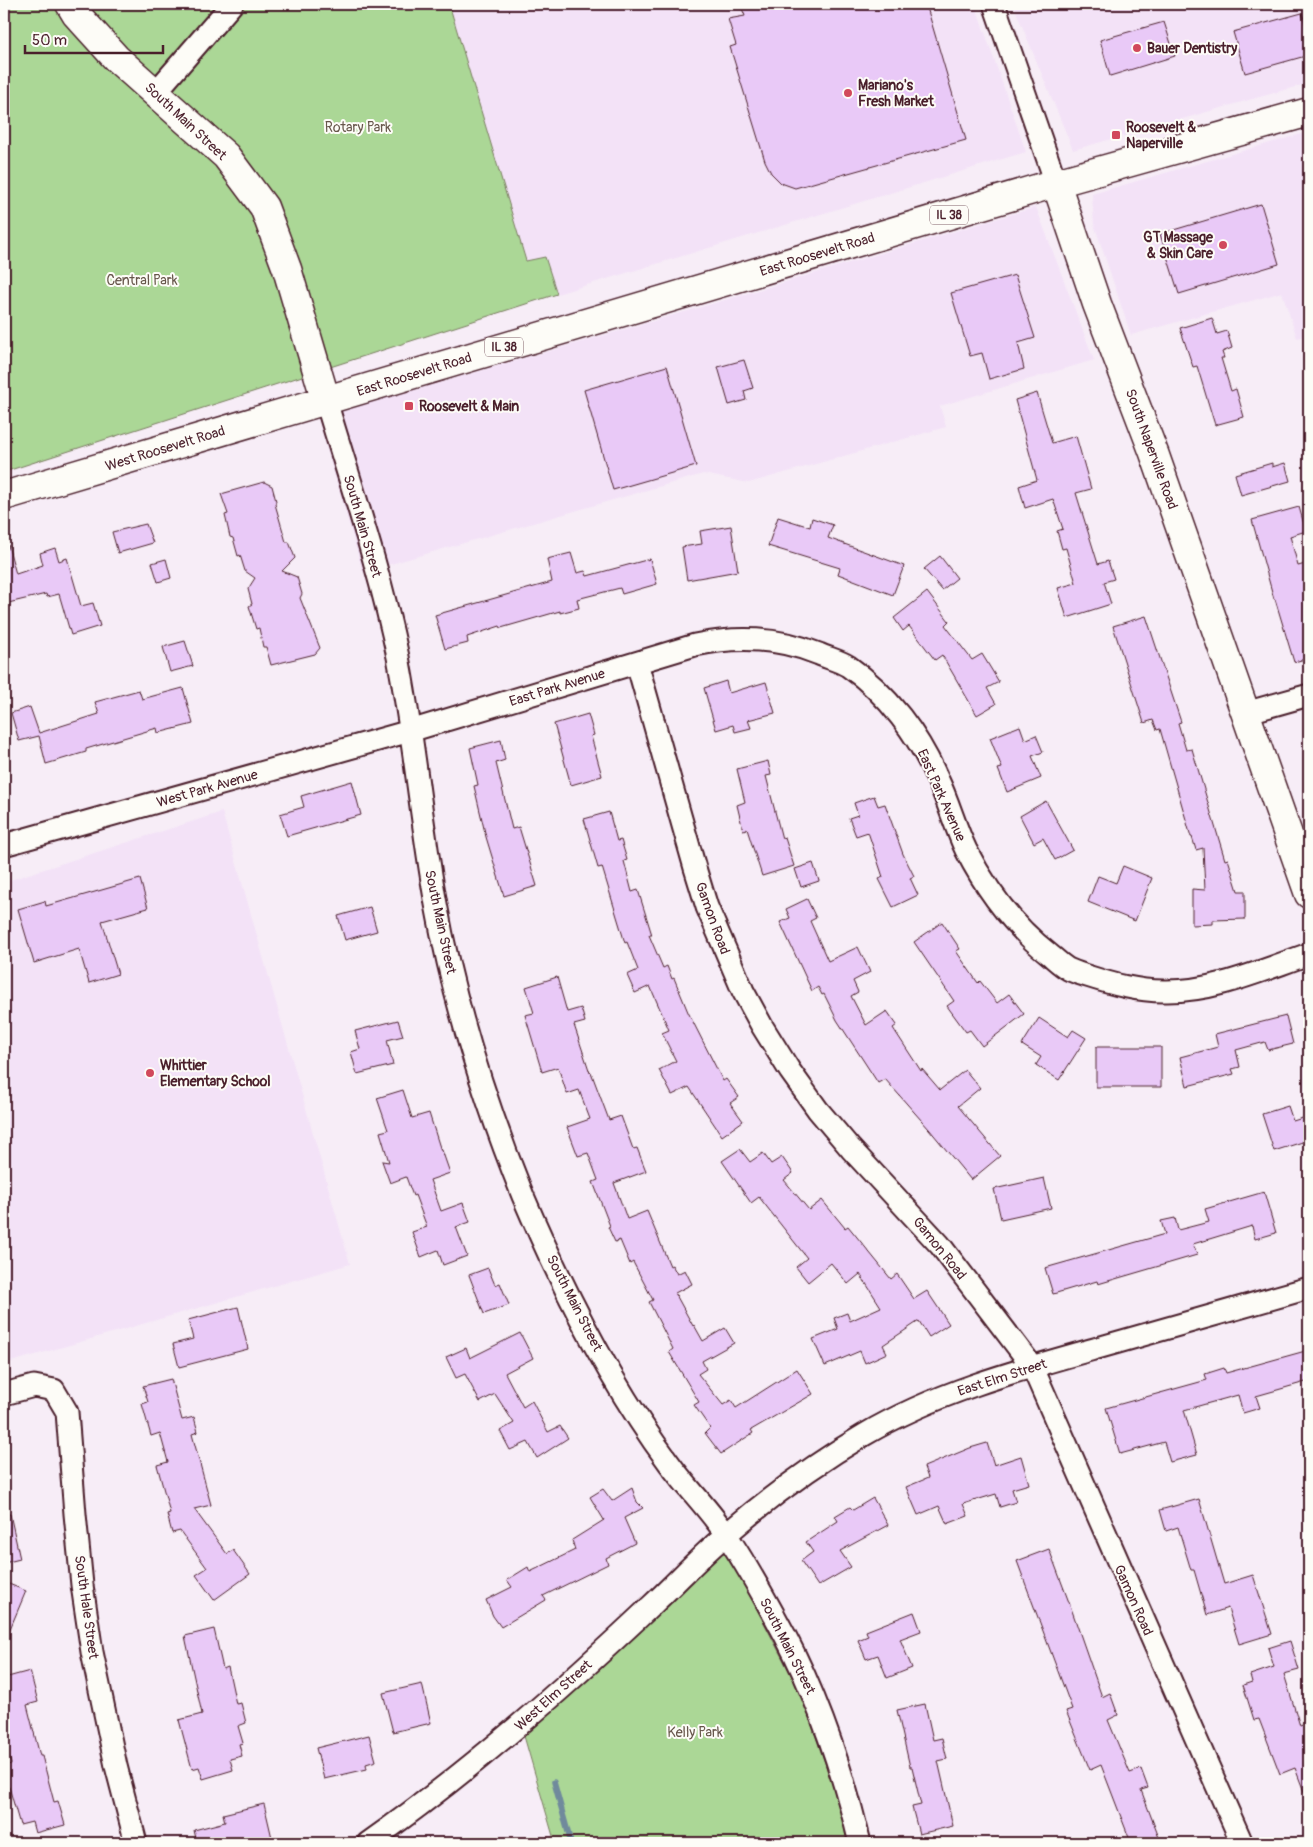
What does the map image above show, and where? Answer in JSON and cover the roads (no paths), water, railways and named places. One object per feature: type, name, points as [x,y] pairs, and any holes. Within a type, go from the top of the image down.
[{"type":"main road","name":"South Main Street","points":[[70,4],[76,14],[116,58],[226,156],[264,207],[287,269],[326,401]]},
{"type":"main road","name":"East Roosevelt Road","points":[[326,401],[1056,183],[1309,112]]},
{"type":"main road","name":"South Naperville Road","points":[[1056,183],[1097,304],[1154,453],[1309,894]]},
{"type":"main road","name":"West Roosevelt Road","points":[[4,496],[326,401]]},
{"type":"street","points":[[156,92],[232,4]]},
{"type":"street","name":"South Naperville Road","points":[[994,4],[1056,183]]},
{"type":"street","name":"South Main Street","points":[[326,401],[364,527],[398,658],[437,909],[460,1008],[477,1067],[506,1152],[524,1198],[561,1279],[616,1380],[669,1464],[726,1534],[777,1620],[815,1699],[836,1754],[849,1796],[860,1843]]},
{"type":"street","name":"East Park Avenue","points":[[410,731],[695,645],[736,638],[786,643],[808,649],[847,666],[881,695],[894,709],[918,743],[938,779],[966,848],[977,870],[1002,908],[1032,940],[1068,969],[1113,985],[1164,991],[1187,990],[1227,982],[1309,954]]},
{"type":"street","name":"Gamon Road","points":[[637,663],[694,868],[707,907],[730,963],[762,1026],[790,1071],[818,1110],[851,1149],[940,1245],[1032,1366],[1242,1843]]},
{"type":"street","points":[[1245,713],[1309,695]]},
{"type":"street","name":"West Park Avenue","points":[[4,846],[410,731]]},
{"type":"street","name":"East Elm Street","points":[[726,1534],[809,1470],[867,1433],[920,1406],[957,1391],[1032,1366],[1309,1288]]},
{"type":"street","name":"South Hale Street","points":[[4,1394],[34,1386],[54,1390],[67,1412],[82,1584],[92,1652],[116,1766],[136,1843]]},
{"type":"street","name":"West Elm Street","points":[[368,1843],[423,1804],[508,1735],[652,1606],[726,1534]]},
{"type":"waterway","points":[[554,1782],[571,1843]]},
{"type":"place","name":"Bauer Dentistry","points":[[1137,48]]},
{"type":"place","name":"Mariano's Fresh Market","points":[[848,93]]},
{"type":"place","name":"Roosevelt & Naperville","points":[[1116,135]]},
{"type":"place","name":"GT Massage & Skin Care","points":[[1223,245]]},
{"type":"place","name":"Roosevelt & Main","points":[[409,406]]},
{"type":"place","name":"Whittier Elementary School","points":[[150,1073]]},
{"type":"park label","name":"Rotary Park","points":[[358,127]]},
{"type":"park label","name":"Central Park","points":[[142,280]]},
{"type":"park label","name":"Kelly Park","points":[[695,1732]]}]
